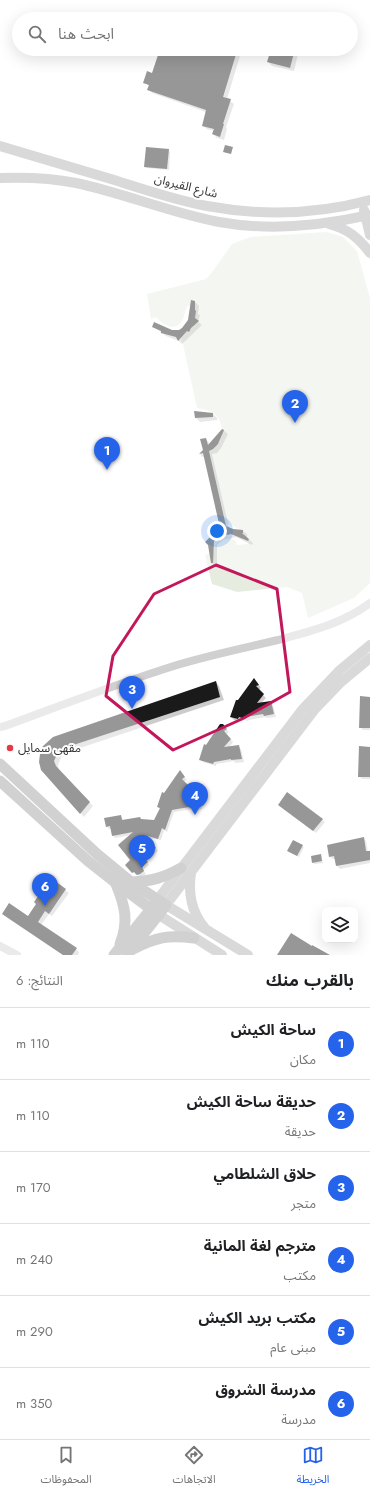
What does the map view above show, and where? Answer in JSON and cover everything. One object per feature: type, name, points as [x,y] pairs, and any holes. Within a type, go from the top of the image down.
[{"type":"highway","points":[[0,764],[86,845],[131,882],[162,902],[122,953]]},
{"type":"highway","points":[[0,781],[88,861],[155,912]]},
{"type":"highway","points":[[131,882],[157,879],[168,876],[181,868]]},
{"type":"highway","points":[[116,883],[123,899],[125,911],[126,924],[123,936],[122,953]]},
{"type":"highway","points":[[122,953],[163,937],[172,936],[194,938]]},
{"type":"main road","name":"شارع القيروان","points":[[0,146],[169,197],[207,206],[241,211],[286,212],[322,210],[366,201]]},
{"type":"main road","points":[[0,178],[29,178],[75,183],[220,222],[262,226],[324,223],[368,215]]},
{"type":"main road","points":[[366,201],[370,235]]},
{"type":"main road","points":[[324,223],[340,227],[352,233],[362,242],[370,253]]},
{"type":"main road","points":[[162,902],[181,868],[302,710],[340,670],[370,646]]},
{"type":"main road","points":[[162,902],[192,872],[315,709],[340,683],[370,658]]},
{"type":"main road","points":[[192,872],[190,888],[192,903],[195,913],[207,930]]},
{"type":"main road","points":[[162,902],[248,955]]},
{"type":"main road","points":[[155,912],[222,955]]},
{"type":"street","points":[[0,727],[101,690],[178,665],[325,627],[356,614],[370,603]]},
{"type":"street","points":[[0,946],[18,955]]},
{"type":"highlighted area","points":[[216,565],[277,589],[290,692],[242,719],[173,750],[106,696],[113,656],[154,594]]},
{"type":"shaded area","points":[[327,232],[343,237],[357,251],[370,298],[370,583],[354,598],[308,618],[302,593],[287,587],[237,592],[212,584],[205,555],[214,552],[218,539],[223,536],[227,536],[236,541],[237,545],[248,544],[248,540],[238,529],[226,523],[209,451],[219,443],[221,439],[222,427],[219,419],[211,412],[197,408],[181,335],[190,327],[192,306],[188,306],[179,325],[172,327],[165,325],[156,317],[151,319],[147,294],[206,279],[232,244],[250,237]]},
{"type":"building","points":[[158,56],[235,56],[223,97],[231,99],[220,137],[212,134],[214,129],[202,126],[206,110],[147,90],[149,85],[143,83],[147,71],[152,73]]},
{"type":"building","points":[[269,56],[293,56],[290,68],[267,62]]},
{"type":"building","points":[[225,145],[233,147],[231,154],[223,152]]},
{"type":"building","points":[[146,147],[169,149],[167,169],[144,167]]},
{"type":"building","points":[[191,300],[195,301],[195,318],[199,321],[178,341],[176,337],[161,333],[161,331],[152,327],[154,322],[172,330],[179,330],[182,328],[188,320]]},
{"type":"building","points":[[194,411],[213,413],[213,417],[195,418]]},
{"type":"building","points":[[222,429],[224,430],[218,444],[209,451],[226,526],[233,529],[243,530],[242,533],[249,539],[248,541],[231,534],[219,537],[214,541],[213,563],[211,563],[208,545],[205,542],[210,537],[211,530],[214,531],[214,534],[220,528],[203,453],[199,454],[203,450],[200,439],[206,438],[208,445]]},
{"type":"building","points":[[254,678],[259,685],[256,686],[264,694],[257,703],[271,701],[274,714],[264,716],[263,714],[246,717],[245,719],[230,717],[236,700],[238,700]]},
{"type":"building","points":[[216,681],[220,697],[61,749],[54,761],[56,766],[90,802],[80,814],[41,770],[39,762],[42,747],[53,737]]},
{"type":"building","points":[[360,696],[370,697],[370,728],[359,728]]},
{"type":"building","points":[[220,724],[223,724],[227,729],[224,731],[231,739],[224,747],[239,745],[242,759],[231,759],[214,762],[213,764],[199,760],[204,744],[206,745]]},
{"type":"building","points":[[359,746],[370,747],[370,777],[358,777]]},
{"type":"building","points":[[180,770],[185,777],[182,779],[190,787],[183,795],[197,793],[200,807],[172,810],[165,830],[162,828],[158,839],[148,836],[156,848],[144,858],[148,862],[142,867],[144,871],[137,875],[134,872],[132,873],[125,865],[130,860],[118,845],[133,832],[112,836],[110,826],[106,827],[104,818],[121,815],[122,820],[140,817],[141,819],[154,820],[160,808],[157,807],[162,792],[164,793]]},
{"type":"building","points":[[287,792],[323,819],[313,831],[278,805]]},
{"type":"building","points":[[364,837],[366,851],[370,851],[370,860],[336,866],[334,856],[329,857],[327,845]]},
{"type":"building","points":[[293,840],[303,845],[297,856],[287,851]]},
{"type":"building","points":[[321,854],[322,861],[312,863],[311,856]]},
{"type":"building","points":[[51,878],[66,889],[49,914],[45,911],[38,922],[77,948],[72,955],[63,955],[2,914],[9,903],[28,916],[36,904],[34,902]]},
{"type":"building","points":[[291,933],[312,946],[330,955],[277,955]]},
{"type":"place","name":"حديقة ساحة الكيش","points":[[295,423]]},
{"type":"place","name":"ساحة الكيش","points":[[107,470]]},
{"type":"place","name":"حلاق الشلطامي","points":[[132,709]]},
{"type":"place","name":"مقهى سمايل","points":[[10,748]]},
{"type":"place","name":"مترجم لغة المانية","points":[[195,815]]},
{"type":"place","name":"مكتب بريد الكيش","points":[[142,868]]},
{"type":"place","name":"مدرسة الشروق","points":[[45,906]]}]
